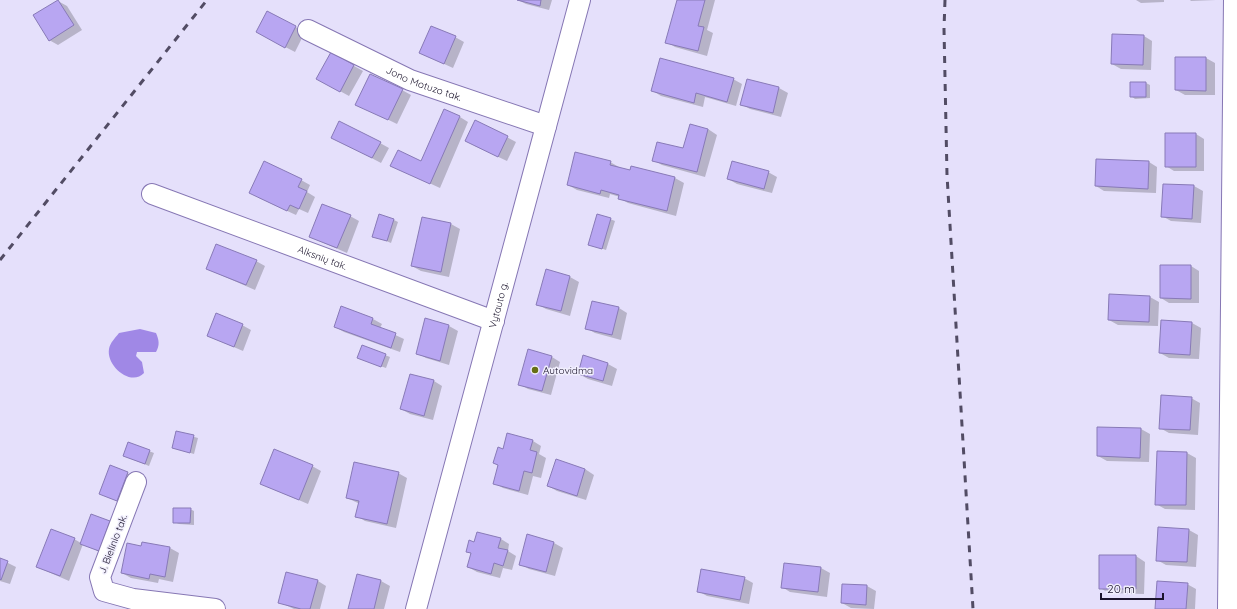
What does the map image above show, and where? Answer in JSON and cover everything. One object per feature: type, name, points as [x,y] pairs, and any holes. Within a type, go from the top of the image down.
[{"type":"street","name":"Vytauto g.","points":[[416,609],[580,0]]},
{"type":"street","points":[[1228,609],[1234,0]]},
{"type":"street","name":"Jono Motuzo tak.","points":[[308,30],[410,80],[546,126]]},
{"type":"street","name":"Alksnių tak.","points":[[152,194],[494,321]]},
{"type":"street","name":"J. Bielinio tak.","points":[[136,482],[100,577],[104,590],[133,599],[215,609]]},
{"type":"shaded area","points":[[140,329],[156,333],[159,345],[156,352],[137,352],[136,356],[142,362],[144,373],[139,377],[133,378],[120,373],[115,368],[111,362],[109,349],[119,333]]},
{"type":"building","points":[[58,0],[74,25],[49,41],[33,15]]},
{"type":"building","points":[[517,0],[541,0],[540,6]]},
{"type":"building","points":[[677,0],[705,0],[698,26],[704,27],[698,51],[665,43]]},
{"type":"building","points":[[267,11],[296,26],[285,48],[256,32]]},
{"type":"building","points":[[431,26],[456,36],[444,64],[419,53]]},
{"type":"building","points":[[1112,34],[1144,35],[1143,65],[1111,64]]},
{"type":"building","points":[[331,52],[354,65],[340,92],[316,79]]},
{"type":"building","points":[[1175,57],[1206,57],[1206,91],[1175,90]]},
{"type":"building","points":[[660,58],[734,78],[727,102],[696,93],[694,103],[651,91]]},
{"type":"building","points":[[370,74],[403,89],[388,120],[355,105]]},
{"type":"building","points":[[747,79],[779,87],[773,113],[740,105]]},
{"type":"building","points":[[1130,82],[1146,82],[1146,97],[1130,97]]},
{"type":"building","points":[[444,109],[460,116],[430,184],[390,166],[398,150],[421,161]]},
{"type":"building","points":[[475,120],[508,136],[498,157],[465,141]]},
{"type":"building","points":[[339,121],[381,142],[372,158],[331,138]]},
{"type":"building","points":[[690,124],[708,129],[697,172],[652,161],[657,142],[683,148]]},
{"type":"building","points":[[1165,133],[1196,133],[1196,167],[1165,167]]},
{"type":"building","points":[[575,152],[611,161],[610,165],[630,170],[631,166],[675,177],[667,211],[618,199],[619,195],[601,190],[600,194],[567,185]]},
{"type":"building","points":[[1096,159],[1149,161],[1148,189],[1095,186]]},
{"type":"building","points":[[264,161],[302,179],[298,187],[307,191],[299,209],[290,205],[287,211],[249,193]]},
{"type":"building","points":[[732,161],[769,171],[764,189],[727,179]]},
{"type":"building","points":[[1163,184],[1194,185],[1192,219],[1161,217]]},
{"type":"building","points":[[322,204],[351,215],[337,248],[309,237]]},
{"type":"building","points":[[379,214],[394,219],[387,241],[372,237]]},
{"type":"building","points":[[597,214],[611,218],[602,249],[588,245]]},
{"type":"building","points":[[422,217],[451,223],[441,272],[411,266]]},
{"type":"building","points":[[216,244],[257,260],[246,285],[206,269]]},
{"type":"building","points":[[1160,265],[1191,265],[1191,299],[1160,298]]},
{"type":"building","points":[[546,269],[570,276],[561,311],[536,305]]},
{"type":"building","points":[[1109,294],[1150,296],[1149,322],[1108,320]]},
{"type":"building","points":[[592,301],[619,307],[612,335],[585,329]]},
{"type":"building","points":[[341,306],[373,318],[371,324],[396,333],[391,348],[334,327]]},
{"type":"building","points":[[216,313],[243,324],[234,347],[207,336]]},
{"type":"building","points":[[425,318],[449,325],[440,361],[416,354]]},
{"type":"building","points":[[1161,320],[1192,322],[1190,355],[1159,353]]},
{"type":"building","points":[[362,345],[386,354],[381,367],[357,358]]},
{"type":"building","name":"Autovidma","points":[[528,349],[552,356],[542,391],[518,385]]},
{"type":"building","points":[[583,355],[608,363],[603,381],[578,374]]},
{"type":"building","points":[[410,374],[434,380],[424,416],[400,409]]},
{"type":"building","points":[[1161,395],[1192,397],[1190,430],[1159,429]]},
{"type":"building","points":[[1097,427],[1141,428],[1140,458],[1097,456]]},
{"type":"building","points":[[176,431],[194,435],[190,453],[172,448]]},
{"type":"building","points":[[507,433],[533,440],[530,450],[537,452],[532,473],[524,471],[519,491],[493,484],[498,465],[493,463],[498,447],[503,449]]},
{"type":"building","points":[[128,442],[150,450],[145,464],[123,456]]},
{"type":"building","points":[[274,449],[313,465],[299,500],[260,484]]},
{"type":"building","points":[[1157,451],[1187,452],[1186,505],[1155,505]]},
{"type":"building","points":[[556,459],[585,469],[577,496],[547,486]]},
{"type":"building","points":[[354,462],[399,472],[387,524],[355,517],[359,501],[346,498]]},
{"type":"building","points":[[110,465],[128,472],[117,501],[99,494]]},
{"type":"building","points":[[173,508],[191,508],[190,523],[173,523]]},
{"type":"building","points":[[91,514],[110,521],[99,551],[80,544]]},
{"type":"building","points":[[1158,527],[1189,529],[1187,562],[1156,561]]},
{"type":"building","points":[[51,529],[75,538],[60,576],[36,567]]},
{"type":"building","points":[[477,532],[501,538],[498,548],[508,550],[503,566],[494,563],[491,574],[467,567],[471,553],[466,552],[469,540],[474,542]]},
{"type":"building","points":[[527,534],[554,542],[546,572],[519,565]]},
{"type":"building","points":[[142,542],[170,547],[165,577],[150,574],[149,579],[121,573],[127,543],[141,546]]},
{"type":"building","points":[[1099,555],[1136,555],[1136,589],[1099,589]]},
{"type":"building","points":[[0,558],[8,561],[1,580],[0,579]]},
{"type":"building","points":[[784,563],[821,567],[818,592],[781,588]]},
{"type":"building","points":[[701,569],[745,577],[740,600],[697,592]]},
{"type":"building","points":[[286,572],[318,580],[310,609],[301,609],[278,603]]},
{"type":"building","points":[[357,574],[381,580],[374,609],[348,609]]},
{"type":"building","points":[[1157,581],[1188,583],[1186,609],[1155,609]]},
{"type":"building","points":[[842,584],[867,585],[866,605],[841,603]]},
{"type":"railway","points":[[0,260],[207,0]]},
{"type":"railway","points":[[945,0],[944,29],[947,175],[973,609]]},
{"type":"place","name":"Autovidma","points":[[535,370]]}]
